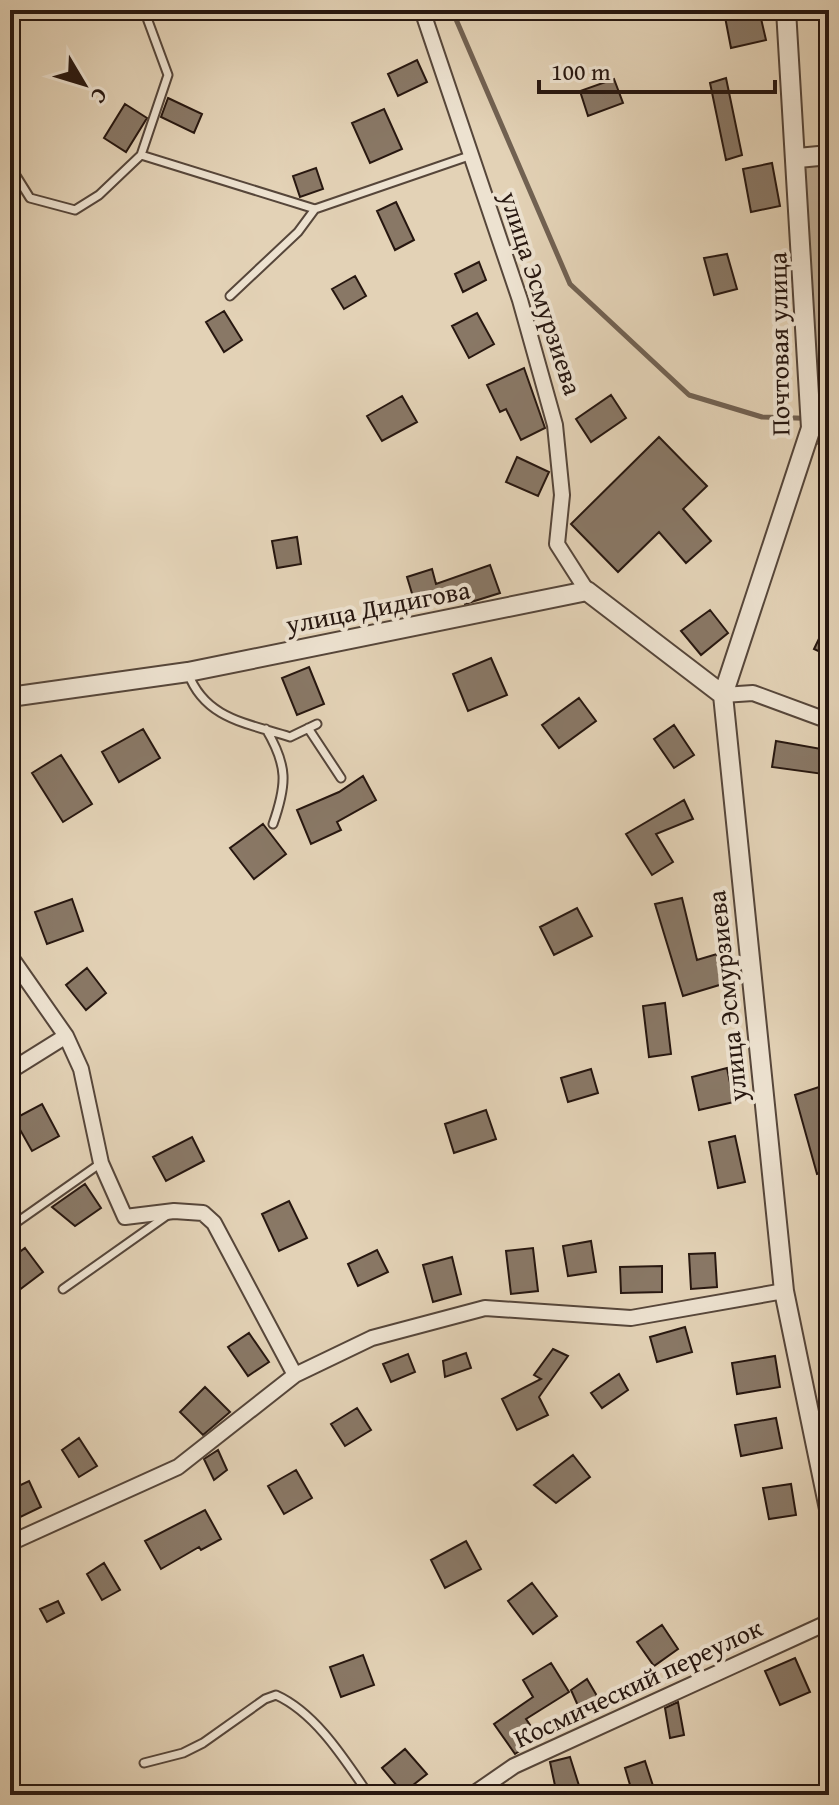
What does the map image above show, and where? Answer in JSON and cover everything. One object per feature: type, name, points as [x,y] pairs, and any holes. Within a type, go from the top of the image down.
[{"type":"street","name":"улица Эсмурзиева","points":[[422,10],[446,72],[469,156],[520,300],[555,425],[562,495],[557,544],[587,591]]},
{"type":"street","name":"Почтовая улица","points":[[723,695],[808,446],[811,428],[798,158],[786,10]]},
{"type":"street","points":[[798,158],[829,155]]},
{"type":"street","points":[[587,591],[723,695],[753,693],[829,721]]},
{"type":"street","name":"улица Дидигова","points":[[12,693],[188,672],[587,591]]},
{"type":"street","name":"улица Эсмурзиева","points":[[723,695],[784,1291],[829,1509]]},
{"type":"street","points":[[11,958],[66,1036],[81,1069],[101,1163],[125,1217],[174,1211],[203,1213],[214,1223],[295,1375]]},
{"type":"street","points":[[10,1071],[66,1036]]},
{"type":"street","points":[[10,1543],[178,1467],[295,1375],[372,1338],[485,1308],[631,1318],[784,1291]]},
{"type":"street","name":"Космический переулок","points":[[472,1795],[514,1766],[829,1622]]},
{"type":"lane","points":[[10,166],[30,198],[75,210],[99,195],[141,155],[168,75],[144,10]]},
{"type":"lane","points":[[141,155],[315,209]]},
{"type":"lane","points":[[230,296],[298,232],[315,209],[469,156]]},
{"type":"lane","points":[[188,672],[196,694],[208,707],[290,737],[317,724]]},
{"type":"lane","points":[[308,728],[341,778]]},
{"type":"lane","points":[[266,729],[284,770],[285,790],[273,824]]},
{"type":"lane","points":[[10,1227],[101,1163]]},
{"type":"lane","points":[[63,1289],[174,1211]]},
{"type":"lane","points":[[144,1763],[183,1753],[265,1699],[276,1695],[290,1701],[314,1724],[369,1795]]},
{"type":"shaded area","points":[[829,155],[829,441],[808,446],[798,158]]},
{"type":"building","points":[[759,10],[766,40],[731,48],[725,17]]},
{"type":"building","points":[[417,60],[427,82],[398,96],[388,74]]},
{"type":"building","points":[[726,78],[742,155],[726,160],[710,83]]},
{"type":"building","points":[[614,79],[623,103],[588,116],[580,91]]},
{"type":"building","points":[[168,98],[202,114],[194,133],[161,117]]},
{"type":"building","points":[[125,104],[147,118],[126,152],[104,138]]},
{"type":"building","points":[[384,109],[402,149],[370,163],[352,123]]},
{"type":"building","points":[[772,163],[780,206],[751,212],[743,169]]},
{"type":"building","points":[[316,168],[323,189],[300,197],[293,176]]},
{"type":"building","points":[[396,202],[414,240],[395,250],[377,211]]},
{"type":"building","points":[[727,254],[737,289],[714,295],[704,258]]},
{"type":"building","points":[[479,262],[486,280],[463,292],[455,274]]},
{"type":"building","points":[[355,276],[366,296],[344,309],[332,289]]},
{"type":"building","points":[[224,311],[242,340],[224,352],[206,322]]},
{"type":"building","points":[[477,313],[494,344],[469,358],[452,326]]},
{"type":"building","points":[[524,368],[545,428],[521,440],[506,409],[500,412],[487,385]]},
{"type":"building","points":[[611,395],[626,418],[591,442],[576,419]]},
{"type":"building","points":[[402,396],[417,422],[382,441],[367,416]]},
{"type":"building","points":[[659,437],[707,486],[683,509],[711,541],[686,563],[659,532],[618,572],[571,524]]},
{"type":"building","points":[[517,457],[549,472],[538,496],[506,482]]},
{"type":"building","points":[[297,537],[301,564],[277,568],[272,541]]},
{"type":"building","points":[[490,565],[500,593],[465,604],[462,596],[417,610],[407,577],[432,569],[436,584]]},
{"type":"building","points":[[710,610],[728,633],[701,655],[681,631]]},
{"type":"building","points":[[829,618],[829,656],[814,649]]},
{"type":"building","points":[[491,658],[507,695],[468,711],[453,674]]},
{"type":"building","points":[[309,667],[324,704],[297,715],[282,678]]},
{"type":"building","points":[[579,698],[596,721],[559,748],[542,725]]},
{"type":"building","points":[[674,725],[694,755],[674,768],[654,739]]},
{"type":"building","points":[[143,729],[160,758],[119,782],[102,752]]},
{"type":"building","points":[[776,741],[827,750],[823,774],[772,767]]},
{"type":"building","points":[[61,755],[92,804],[63,822],[32,773]]},
{"type":"building","points":[[363,776],[376,800],[337,822],[341,830],[311,844],[297,810],[339,792]]},
{"type":"building","points":[[684,800],[693,819],[656,834],[673,862],[652,875],[626,834]]},
{"type":"building","points":[[263,824],[286,854],[254,879],[230,848]]},
{"type":"building","points":[[682,898],[697,960],[717,954],[726,983],[683,996],[655,904]]},
{"type":"building","points":[[72,899],[83,931],[47,944],[35,912]]},
{"type":"building","points":[[577,908],[592,936],[554,955],[540,927]]},
{"type":"building","points":[[87,968],[106,993],[86,1010],[66,985]]},
{"type":"building","points":[[665,1003],[671,1054],[649,1057],[643,1006]]},
{"type":"building","points":[[727,1068],[734,1102],[699,1110],[692,1077]]},
{"type":"building","points":[[591,1069],[598,1093],[568,1102],[561,1078]]},
{"type":"building","points":[[825,1085],[829,1098],[829,1170],[817,1174],[795,1095]]},
{"type":"building","points":[[42,1104],[59,1136],[32,1151],[14,1119]]},
{"type":"building","points":[[486,1110],[496,1139],[454,1153],[445,1124]]},
{"type":"building","points":[[735,1136],[745,1182],[718,1188],[709,1142]]},
{"type":"building","points":[[192,1137],[204,1161],[166,1181],[153,1157]]},
{"type":"building","points":[[85,1184],[101,1208],[75,1226],[52,1207]]},
{"type":"building","points":[[289,1201],[307,1238],[279,1251],[262,1214]]},
{"type":"building","points":[[591,1241],[596,1272],[568,1276],[563,1246]]},
{"type":"building","points":[[25,1248],[43,1272],[10,1297],[10,1259]]},
{"type":"building","points":[[533,1248],[538,1291],[511,1294],[506,1251]]},
{"type":"building","points":[[377,1250],[388,1272],[358,1286],[348,1264]]},
{"type":"building","points":[[715,1253],[717,1287],[691,1289],[689,1254]]},
{"type":"building","points":[[452,1257],[461,1294],[433,1302],[423,1265]]},
{"type":"building","points":[[662,1266],[662,1292],[621,1293],[620,1267]]},
{"type":"building","points":[[685,1327],[692,1352],[657,1362],[650,1337]]},
{"type":"building","points":[[249,1333],[269,1362],[248,1376],[228,1347]]},
{"type":"building","points":[[553,1349],[568,1356],[539,1397],[548,1415],[517,1430],[502,1399],[541,1379],[534,1375]]},
{"type":"building","points":[[466,1353],[471,1368],[445,1377],[443,1361]]},
{"type":"building","points":[[408,1354],[415,1372],[391,1382],[383,1364]]},
{"type":"building","points":[[775,1356],[780,1387],[737,1394],[732,1363]]},
{"type":"building","points":[[619,1374],[628,1390],[602,1408],[591,1393]]},
{"type":"building","points":[[205,1387],[230,1412],[203,1435],[180,1412]]},
{"type":"building","points":[[357,1408],[371,1430],[345,1446],[331,1424]]},
{"type":"building","points":[[776,1418],[782,1448],[741,1456],[735,1425]]},
{"type":"building","points":[[79,1438],[97,1466],[79,1477],[62,1450]]},
{"type":"building","points":[[218,1450],[227,1470],[214,1480],[204,1459]]},
{"type":"building","points":[[573,1455],[590,1477],[556,1503],[534,1485]]},
{"type":"building","points":[[296,1470],[312,1498],[284,1514],[268,1486]]},
{"type":"building","points":[[29,1481],[41,1507],[10,1522],[10,1490]]},
{"type":"building","points":[[791,1484],[796,1515],[769,1519],[763,1488]]},
{"type":"building","points":[[205,1510],[221,1539],[201,1550],[199,1547],[161,1569],[145,1541]]},
{"type":"building","points":[[466,1541],[481,1569],[445,1588],[431,1560]]},
{"type":"building","points":[[104,1563],[120,1590],[102,1600],[87,1574]]},
{"type":"building","points":[[532,1583],[557,1616],[533,1634],[508,1601]]},
{"type":"building","points":[[58,1601],[64,1613],[47,1622],[40,1609]]},
{"type":"building","points":[[662,1625],[678,1649],[654,1666],[637,1642]]},
{"type":"building","points":[[363,1655],[374,1685],[341,1697],[330,1667]]},
{"type":"building","points":[[795,1658],[810,1692],[780,1705],[765,1671]]},
{"type":"building","points":[[551,1663],[569,1692],[526,1719],[539,1738],[515,1754],[494,1724],[533,1697],[523,1680]]},
{"type":"building","points":[[587,1679],[597,1696],[579,1708],[571,1690]]},
{"type":"building","points":[[678,1702],[684,1735],[670,1738],[665,1708]]},
{"type":"building","points":[[405,1749],[427,1774],[403,1793],[382,1768]]},
{"type":"building","points":[[570,1757],[581,1792],[557,1795],[550,1762]]},
{"type":"building","points":[[645,1761],[655,1792],[633,1795],[625,1768]]},
{"type":"waterway","points":[[452,10],[570,284],[689,395],[762,417],[829,419]]}]
